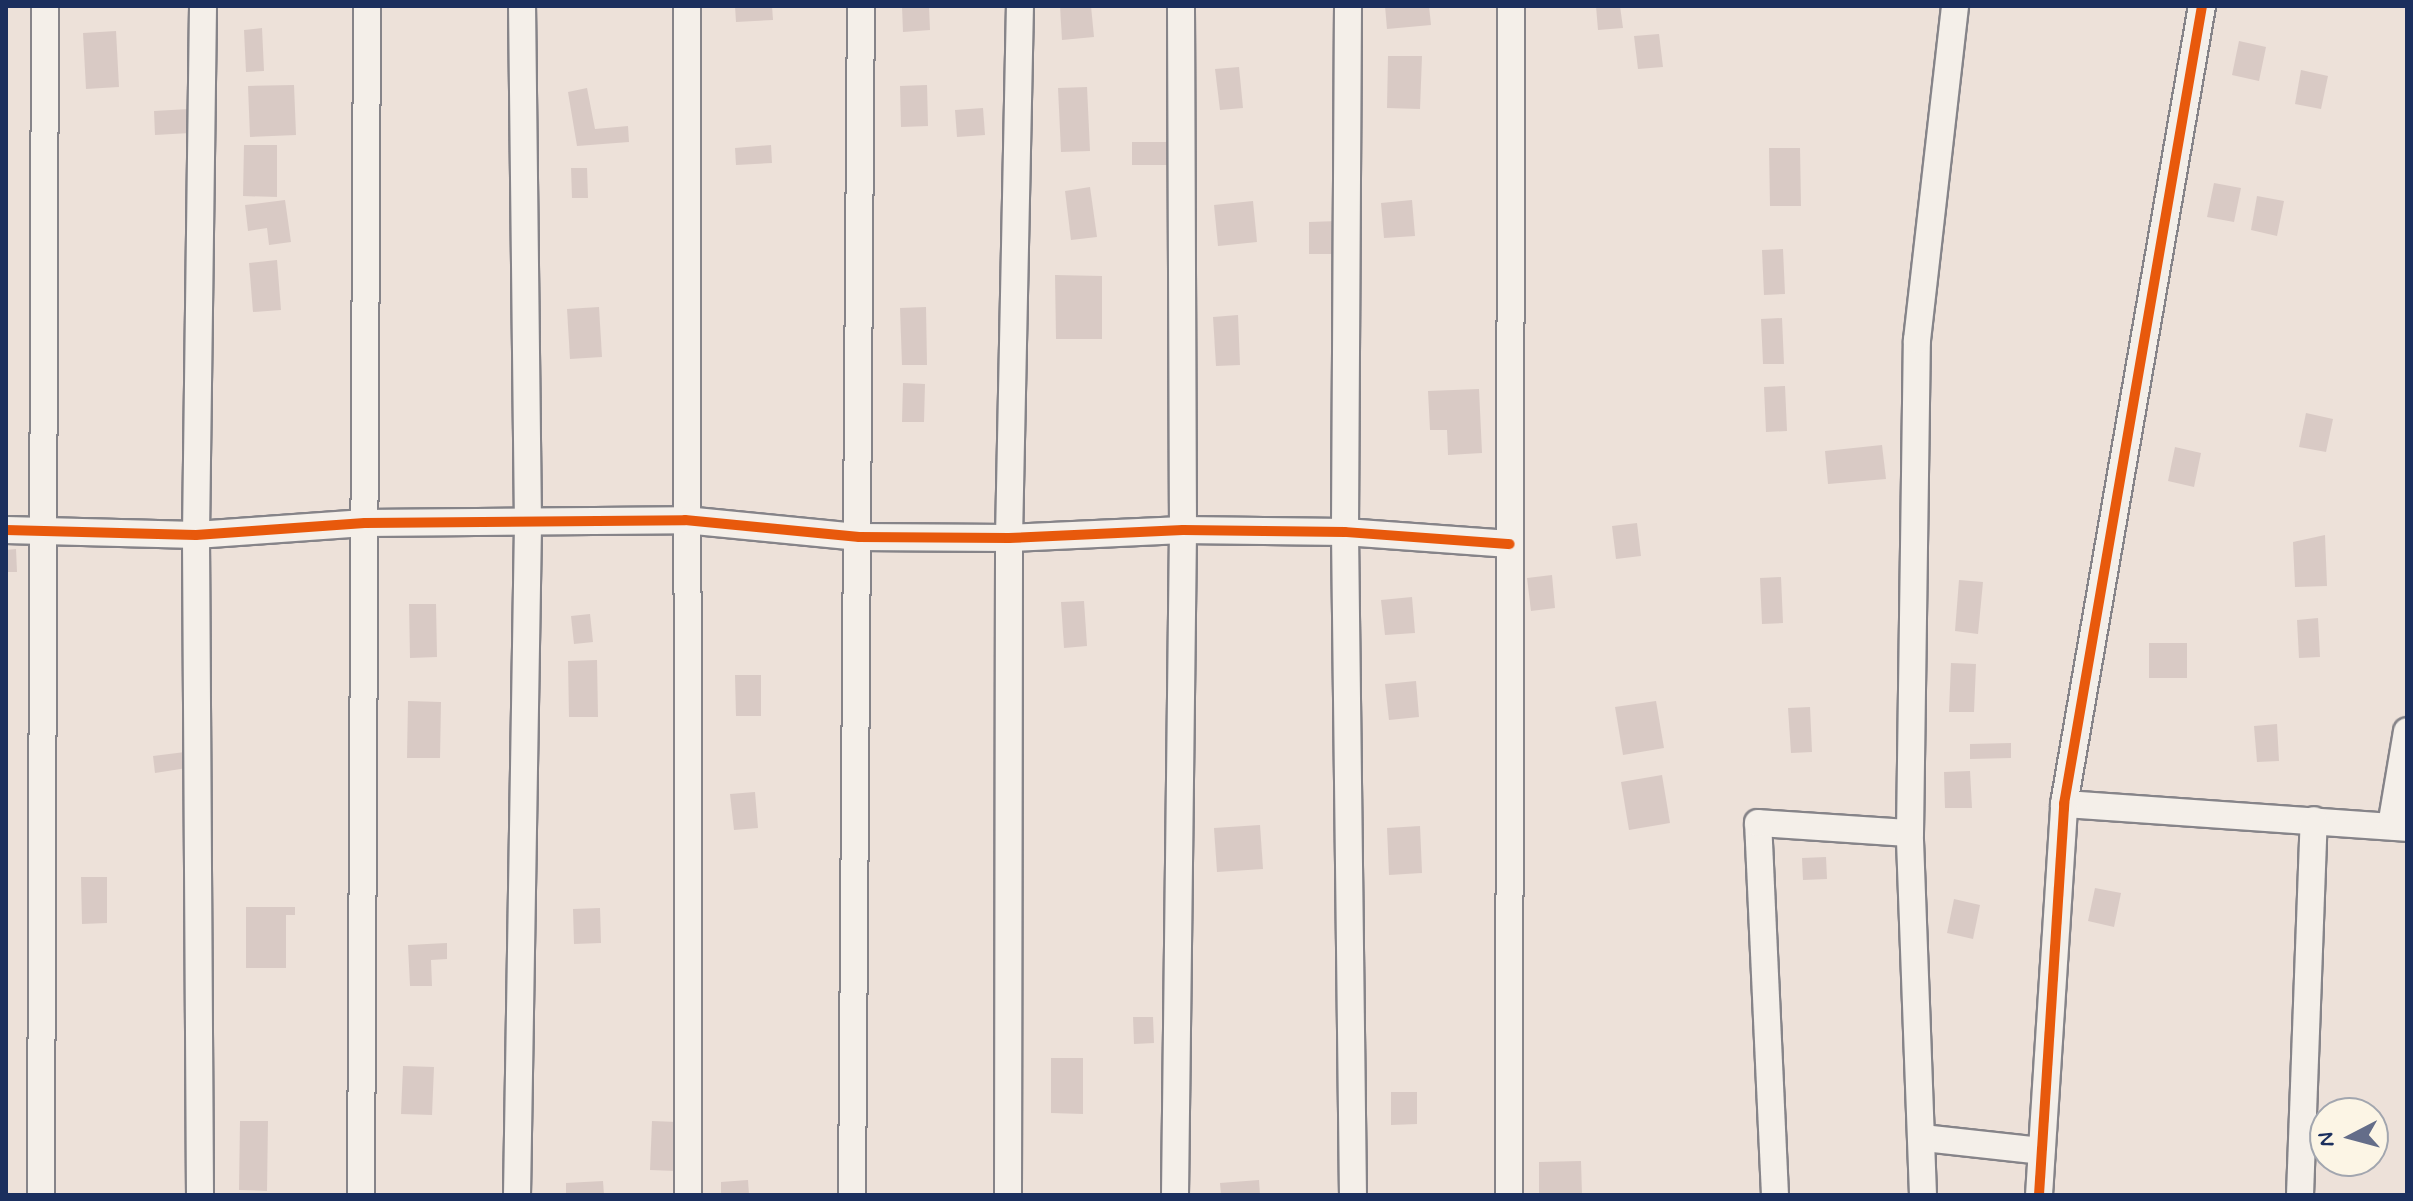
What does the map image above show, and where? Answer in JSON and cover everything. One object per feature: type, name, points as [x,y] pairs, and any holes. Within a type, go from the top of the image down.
[{"type":"street","points":[[41,1195],[45,6]]},
{"type":"street","points":[[200,1195],[196,535],[203,6]]},
{"type":"street","points":[[361,1195],[367,6]]},
{"type":"street","points":[[517,1195],[528,525],[522,6]]},
{"type":"street","points":[[687,6],[685,520],[688,1195]]},
{"type":"street","points":[[852,1195],[861,6]]},
{"type":"street","points":[[1008,1195],[1009,538],[1020,6]]},
{"type":"street","points":[[1175,1195],[1183,530],[1181,6]]},
{"type":"street","points":[[1348,6],[1345,532],[1353,1195]]},
{"type":"street","points":[[1509,1195],[1511,6]]},
{"type":"street","points":[[1923,1195],[1924,1138],[1910,833],[1917,340],[1955,6]]},
{"type":"street","points":[[2039,1195],[2064,804],[2202,6]]},
{"type":"street","points":[[6,530],[196,535],[365,523],[528,525],[685,520],[859,537],[1009,538],[1183,530],[1345,532],[1510,544]]},
{"type":"street","points":[[2064,804],[2399,827],[2407,731]]},
{"type":"street","points":[[2300,1195],[2314,820]]},
{"type":"street","points":[[1775,1195],[1758,823],[1910,833]]},
{"type":"street","points":[[1924,1138],[2041,1151]]},
{"type":"building","points":[[735,6],[772,6],[773,20],[736,22]]},
{"type":"building","points":[[902,6],[929,6],[930,30],[903,32]]},
{"type":"building","points":[[1060,6],[1091,6],[1094,37],[1062,40]]},
{"type":"building","points":[[1385,6],[1429,6],[1431,25],[1387,29]]},
{"type":"building","points":[[1596,6],[1620,6],[1623,28],[1598,30]]},
{"type":"building","points":[[262,28],[264,71],[246,72],[244,30]]},
{"type":"building","points":[[116,31],[119,87],[86,89],[83,33]]},
{"type":"building","points":[[1659,34],[1663,67],[1638,69],[1634,36]]},
{"type":"building","points":[[2239,41],[2266,47],[2259,81],[2232,75]]},
{"type":"building","points":[[1388,56],[1422,56],[1420,109],[1387,108]]},
{"type":"building","points":[[1239,67],[1243,108],[1220,110],[1215,69]]},
{"type":"building","points":[[2301,70],[2328,76],[2321,109],[2295,104]]},
{"type":"building","points":[[294,85],[296,135],[250,137],[248,86]]},
{"type":"building","points":[[927,85],[928,126],[901,127],[900,86]]},
{"type":"building","points":[[1087,87],[1090,151],[1061,152],[1058,88]]},
{"type":"building","points":[[587,88],[595,129],[628,126],[629,142],[577,146],[568,92]]},
{"type":"building","points":[[983,108],[985,135],[957,137],[955,110]]},
{"type":"building","points":[[189,109],[190,133],[155,135],[154,111]]},
{"type":"building","points":[[1132,142],[1168,142],[1168,165],[1132,165]]},
{"type":"building","points":[[244,145],[277,145],[277,197],[243,196]]},
{"type":"building","points":[[771,145],[772,163],[736,165],[735,148]]},
{"type":"building","points":[[1769,148],[1800,148],[1801,206],[1770,206]]},
{"type":"building","points":[[571,168],[587,168],[588,198],[572,198]]},
{"type":"building","points":[[2214,183],[2241,188],[2234,222],[2207,217]]},
{"type":"building","points":[[1090,187],[1097,237],[1071,240],[1065,191]]},
{"type":"building","points":[[2257,196],[2284,201],[2277,236],[2251,230]]},
{"type":"building","points":[[285,200],[291,242],[269,245],[267,228],[248,231],[245,205]]},
{"type":"building","points":[[1412,200],[1415,236],[1384,238],[1381,203]]},
{"type":"building","points":[[1253,201],[1257,242],[1218,246],[1214,205]]},
{"type":"building","points":[[1339,221],[1340,254],[1309,254],[1309,222]]},
{"type":"building","points":[[1783,249],[1785,294],[1764,295],[1762,250]]},
{"type":"building","points":[[277,260],[281,310],[253,312],[249,263]]},
{"type":"building","points":[[1055,275],[1102,276],[1102,339],[1056,339]]},
{"type":"building","points":[[599,307],[602,357],[570,359],[567,309]]},
{"type":"building","points":[[926,307],[927,365],[902,365],[900,308]]},
{"type":"building","points":[[1238,315],[1240,365],[1216,366],[1213,317]]},
{"type":"building","points":[[1782,318],[1784,364],[1763,364],[1761,319]]},
{"type":"building","points":[[903,383],[925,384],[924,422],[902,422]]},
{"type":"building","points":[[1785,386],[1787,431],[1766,432],[1764,387]]},
{"type":"building","points":[[1479,389],[1482,453],[1448,455],[1447,430],[1430,430],[1428,391]]},
{"type":"building","points":[[2306,413],[2333,419],[2326,452],[2299,447]]},
{"type":"building","points":[[1882,445],[1886,479],[1828,484],[1825,451]]},
{"type":"building","points":[[2175,447],[2201,453],[2194,487],[2168,481]]},
{"type":"building","points":[[1637,523],[1641,556],[1616,559],[1612,526]]},
{"type":"building","points":[[2325,535],[2327,586],[2295,587],[2293,542]]},
{"type":"building","points":[[16,549],[17,572],[6,572],[6,550]]},
{"type":"building","points":[[1552,575],[1555,608],[1531,611],[1527,578]]},
{"type":"building","points":[[1781,577],[1783,623],[1762,624],[1760,578]]},
{"type":"building","points":[[1959,580],[1983,582],[1978,634],[1955,631]]},
{"type":"building","points":[[1412,597],[1415,633],[1385,635],[1381,600]]},
{"type":"building","points":[[1084,601],[1087,646],[1064,648],[1061,602]]},
{"type":"building","points":[[409,604],[436,604],[437,657],[410,658]]},
{"type":"building","points":[[590,614],[593,642],[574,644],[571,616]]},
{"type":"building","points":[[2318,618],[2320,657],[2299,658],[2297,620]]},
{"type":"building","points":[[2149,643],[2187,643],[2187,678],[2149,678]]},
{"type":"building","points":[[597,660],[598,717],[569,717],[568,661]]},
{"type":"building","points":[[1951,663],[1976,664],[1974,712],[1949,712]]},
{"type":"building","points":[[735,675],[761,675],[761,716],[736,716]]},
{"type":"building","points":[[1416,681],[1419,717],[1389,720],[1385,684]]},
{"type":"building","points":[[408,701],[441,702],[440,758],[407,758]]},
{"type":"building","points":[[1656,701],[1664,748],[1623,755],[1615,707]]},
{"type":"building","points":[[1810,707],[1812,752],[1791,753],[1788,708]]},
{"type":"building","points":[[2277,724],[2279,761],[2257,762],[2254,726]]},
{"type":"building","points":[[2011,743],[2011,758],[1970,759],[1970,744]]},
{"type":"building","points":[[185,752],[187,768],[155,773],[153,756]]},
{"type":"building","points":[[1970,771],[1972,808],[1945,808],[1944,772]]},
{"type":"building","points":[[1662,775],[1670,823],[1629,830],[1621,782]]},
{"type":"building","points":[[755,792],[758,828],[734,830],[730,794]]},
{"type":"building","points":[[1260,825],[1263,869],[1217,872],[1214,828]]},
{"type":"building","points":[[1420,826],[1422,873],[1389,875],[1387,828]]},
{"type":"building","points":[[1826,857],[1827,879],[1803,880],[1802,858]]},
{"type":"building","points":[[81,877],[107,877],[107,923],[82,924]]},
{"type":"building","points":[[2095,888],[2121,893],[2114,927],[2088,921]]},
{"type":"building","points":[[1954,899],[1980,905],[1973,939],[1947,933]]},
{"type":"building","points":[[246,907],[295,907],[295,915],[286,915],[286,968],[246,968]]},
{"type":"building","points":[[600,908],[601,943],[574,944],[573,909]]},
{"type":"building","points":[[447,943],[447,959],[431,960],[432,986],[410,986],[408,945]]},
{"type":"building","points":[[1133,1017],[1153,1017],[1154,1043],[1134,1044]]},
{"type":"building","points":[[1051,1058],[1083,1058],[1083,1114],[1051,1113]]},
{"type":"building","points":[[403,1066],[434,1067],[432,1115],[401,1114]]},
{"type":"building","points":[[1391,1092],[1417,1092],[1417,1124],[1391,1125]]},
{"type":"building","points":[[240,1121],[268,1121],[267,1191],[239,1190]]},
{"type":"building","points":[[652,1121],[677,1122],[676,1171],[650,1170]]},
{"type":"building","points":[[1581,1161],[1582,1195],[1539,1195],[1539,1162]]},
{"type":"building","points":[[748,1180],[749,1195],[721,1195],[721,1182]]},
{"type":"building","points":[[1259,1180],[1260,1195],[1221,1195],[1220,1183]]},
{"type":"building","points":[[603,1181],[604,1195],[566,1195],[566,1183]]},
{"type":"cycle path","points":[[2039,1195],[2064,804],[2202,6]]},
{"type":"cycle path","points":[[6,530],[196,535],[365,523],[685,520],[859,537],[1009,538],[1183,530],[1345,532],[1510,544]]}]
